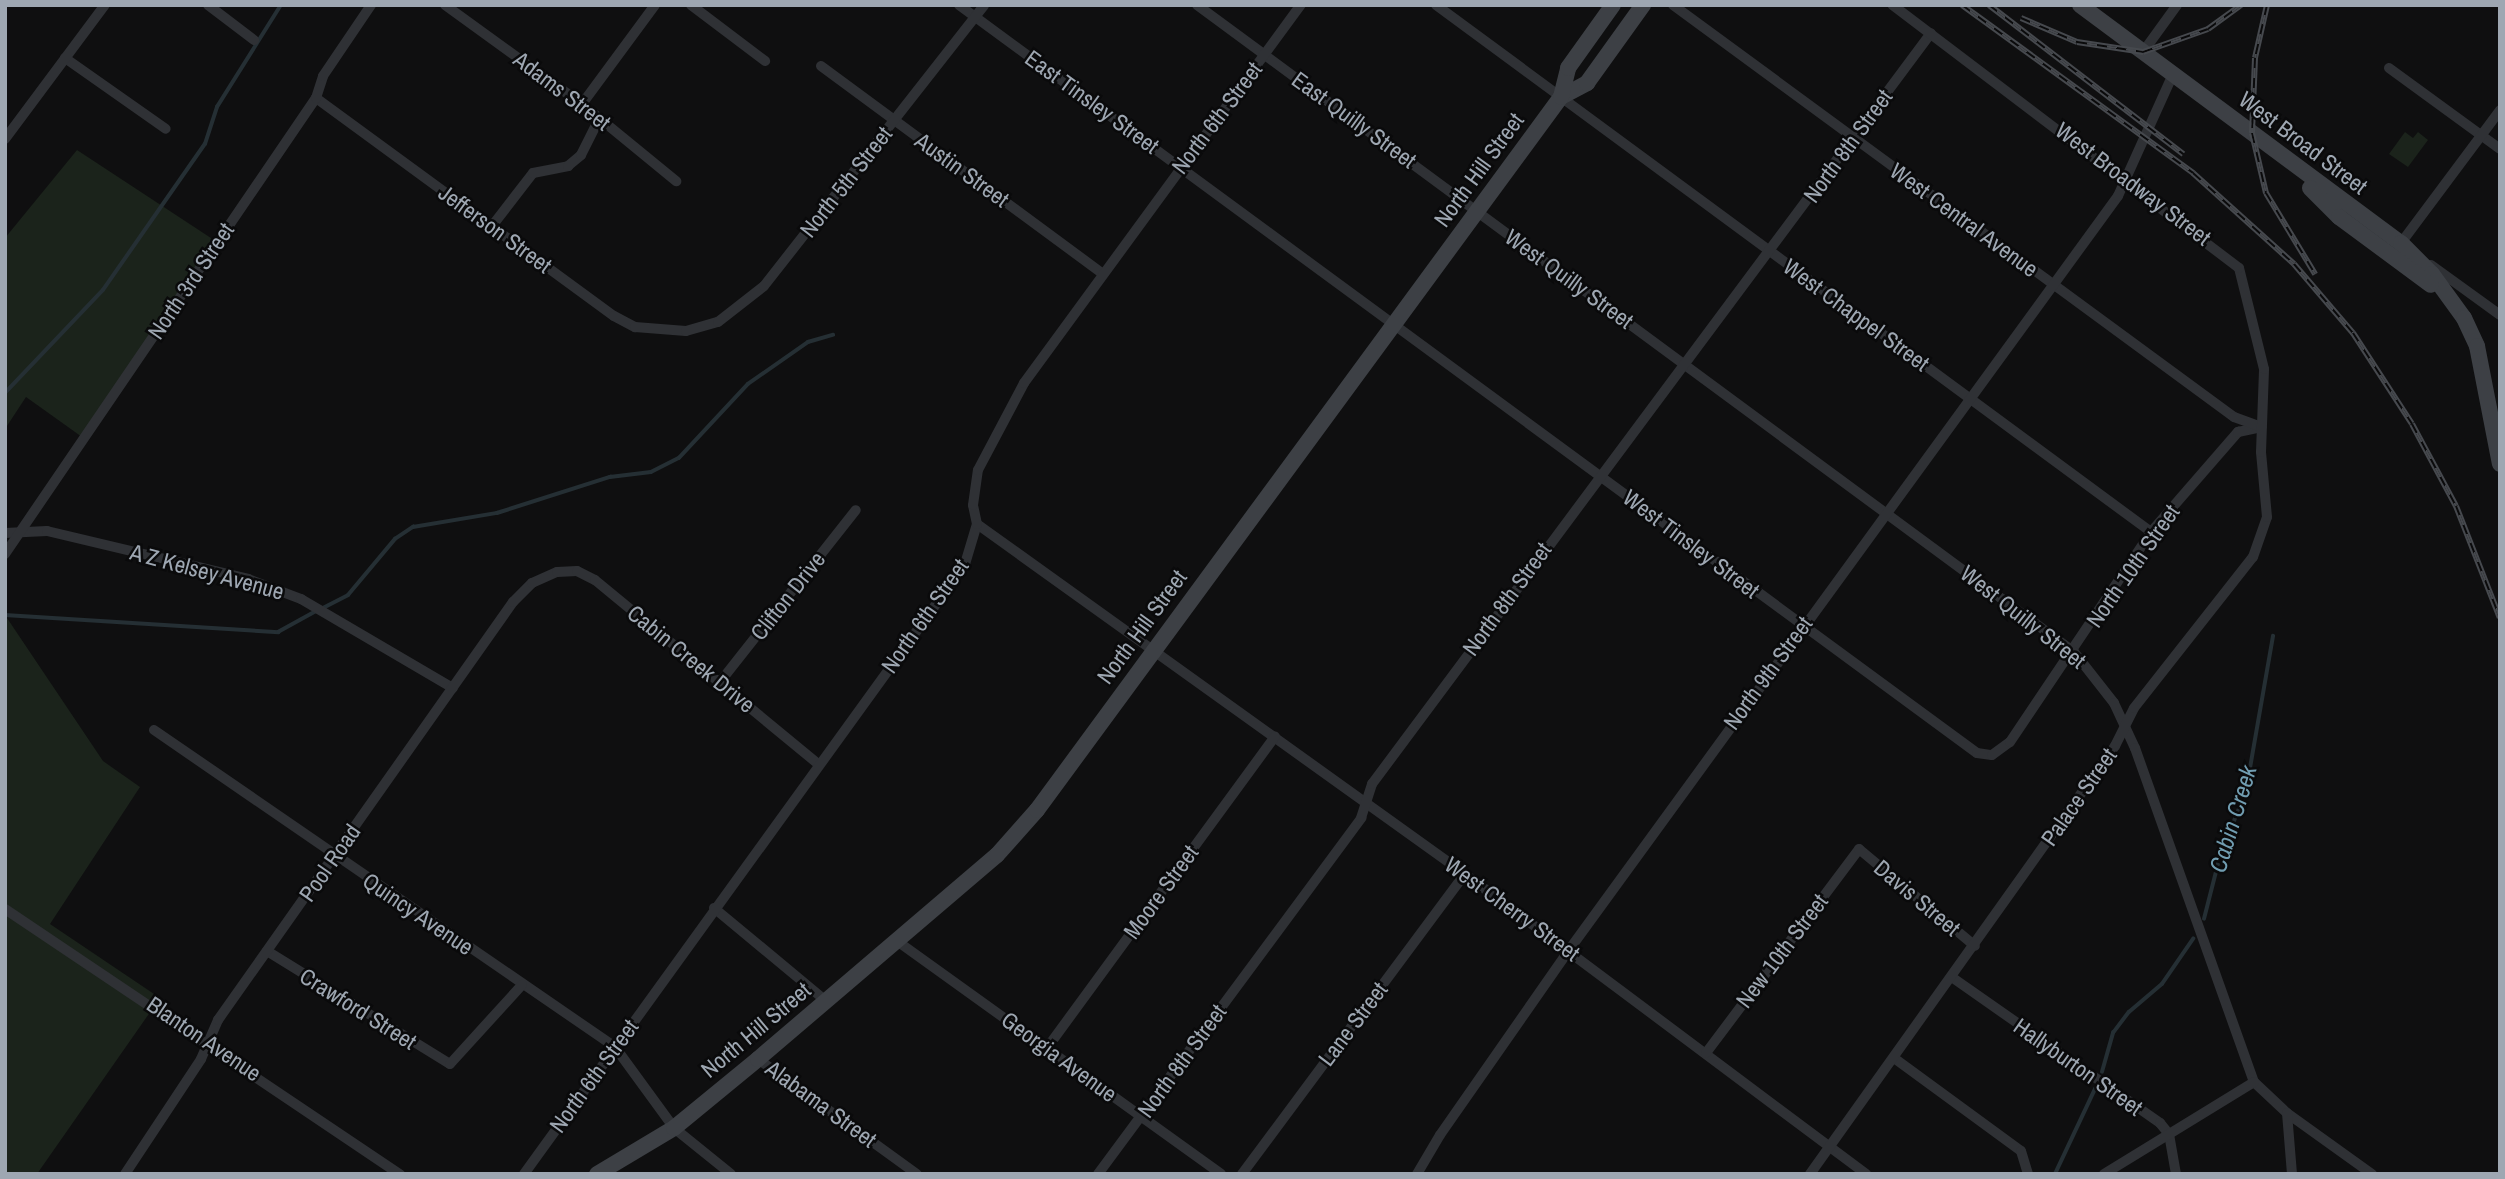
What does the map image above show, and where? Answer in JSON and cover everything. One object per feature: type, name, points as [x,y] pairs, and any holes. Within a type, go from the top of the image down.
[{"type":"street","points":[[5,139],[105,5]]},
{"type":"street","points":[[208,5],[254,40]]},
{"type":"street","name":"North 3rd Street","points":[[5,554],[316,98],[323,76],[371,5]]},
{"type":"street","name":"Adams Street","points":[[445,5],[582,104],[676,181]]},
{"type":"street","points":[[582,104],[655,5]]},
{"type":"street","points":[[691,5],[765,61]]},
{"type":"street","name":"East Tinsley Street","points":[[959,5],[1393,324]]},
{"type":"street","name":"North 5th Street","points":[[686,331],[718,322],[764,286],[984,5]]},
{"type":"street","name":"East Quilly Street","points":[[1197,5],[1477,211]]},
{"type":"street","name":"North 6th Street","points":[[524,1174],[965,564],[977,524],[973,505],[978,470],[1024,383],[1301,5]]},
{"type":"street","name":"West Chappel Street","points":[[1436,5],[2151,532]]},
{"type":"street","name":"North Hill Street","points":[[597,1174],[674,1128],[758,1059],[997,855],[1037,810],[1561,97],[1567,68],[1613,5]]},
{"type":"street","points":[[1561,97],[1587,83],[1643,5]]},
{"type":"street","name":"West Central Avenue","points":[[1673,5],[2234,417],[2261,427]]},
{"type":"street","name":"West Broadway Street","points":[[1893,5],[2127,178],[2239,268],[2249,292],[2264,369],[2261,427]]},
{"type":"street","name":"West Broad Street","points":[[2080,5],[2500,315]]},
{"type":"street","points":[[2143,52],[2177,5]]},
{"type":"street","name":"North 8th Street","points":[[1098,1174],[1361,818],[1372,784],[1584,493],[1602,477],[1931,33]]},
{"type":"street","points":[[65,58],[166,129]]},
{"type":"street","name":"Austin Street","points":[[821,66],[1103,274]]},
{"type":"street","points":[[2389,68],[2500,149]]},
{"type":"street","name":"North 9th Street","points":[[1418,1174],[1440,1135],[1569,950],[2127,178],[2173,74]]},
{"type":"street","name":"Jefferson Street","points":[[316,98],[614,316],[635,327],[686,331]]},
{"type":"street","points":[[2499,456],[2495,397],[2477,346],[2453,301],[2401,243],[2500,110]]},
{"type":"street","points":[[492,226],[533,173],[568,166],[581,155],[600,119]]},
{"type":"street","points":[[2263,142],[2339,217],[2453,301]]},
{"type":"street","name":"West Quilly Street","points":[[1477,211],[1887,511],[2074,652],[2098,678],[2125,727],[2254,1082],[2287,1114],[2372,1174]]},
{"type":"street","name":"West Tinsley Street","points":[[1393,324],[1960,742],[1977,753],[1992,755]]},
{"type":"street","name":"North 10th Street","points":[[1992,755],[2010,742],[2074,652],[2151,532],[2238,432],[2261,427]]},
{"type":"street","name":"Palace Street","points":[[1810,1174],[1953,978],[2125,727],[2134,708],[2253,557],[2263,536],[2267,517],[2261,427]]},
{"type":"street","name":"Clifton Drive","points":[[720,682],[856,510]]},
{"type":"street","name":"West Cherry Street","points":[[977,524],[1569,950],[1866,1174]]},
{"type":"street","points":[[5,533],[23,528]]},
{"type":"street","name":"A Z Kelsey Avenue","points":[[23,528],[248,579],[332,616],[453,688]]},
{"type":"street","name":"Cabin Creek Drive","points":[[557,572],[577,571],[595,580],[818,764]]},
{"type":"street","name":"Pool Road","points":[[128,1170],[209,1042],[218,1020],[513,602],[532,583],[557,572]]},
{"type":"street","name":"Quincy Avenue","points":[[154,730],[334,857],[615,1047]]},
{"type":"street","name":"Moore Street","points":[[1047,1048],[1275,736]]},
{"type":"street","name":"Davis Street","points":[[1859,849],[1975,946]]},
{"type":"street","name":"New 10th Street","points":[[1706,1053],[1859,849]]},
{"type":"street","name":"Lane Street","points":[[1241,1174],[1465,874]]},
{"type":"street","points":[[714,908],[825,1000]]},
{"type":"street","name":"Blanton Avenue","points":[[5,909],[209,1042],[400,1174]]},
{"type":"street","name":"Georgia Avenue","points":[[897,941],[1218,1173]]},
{"type":"street","name":"Crawford Street","points":[[267,951],[450,1065],[522,985]]},
{"type":"street","name":"Hallyburton Street","points":[[1953,978],[2169,1134]]},
{"type":"street","points":[[615,1047],[674,1128],[731,1174]]},
{"type":"street","points":[[1894,1058],[2021,1151],[2028,1174]]},
{"type":"street","name":"Alabama Street","points":[[758,1059],[917,1174]]},
{"type":"street","points":[[2104,1174],[2254,1082]]},
{"type":"street","points":[[2287,1114],[2292,1174]]},
{"type":"street","points":[[2169,1134],[2176,1174]]},
{"type":"street","points":[[128,1170],[140,1174]]},
{"type":"shaded area","points":[[2405,132],[2413,138],[2418,132],[2428,140],[2408,167],[2389,154]]},
{"type":"shaded area","points":[[77,150],[214,240],[82,437],[26,397],[5,429],[5,238]]},
{"type":"shaded area","points":[[5,615],[103,761],[140,787],[50,924],[160,998],[37,1174],[5,1174]]},
{"type":"waterway","points":[[5,393],[103,290],[205,144],[217,107],[281,5]]},
{"type":"waterway","points":[[323,608],[348,595],[395,539],[413,527],[497,513],[610,477],[651,472],[679,458],[748,384],[808,342],[833,335]]},
{"type":"waterway","points":[[5,615],[278,632],[316,611]]},
{"type":"waterway","name":"Cabin Creek","points":[[2204,919],[2220,856],[2246,791],[2273,636]]},
{"type":"waterway","name":"Cabin Creek","points":[[2102,1072],[2113,1033],[2129,1012],[2162,984],[2193,939]]},
{"type":"waterway","name":"Cabin Creek","points":[[2055,1174],[2095,1089]]},
{"type":"railway","points":[[1962,5],[2193,173],[2294,264],[2353,333],[2412,424],[2456,506],[2500,618]]},
{"type":"railway","points":[[1989,5],[2183,154]]},
{"type":"railway","points":[[2021,18],[2077,42],[2143,52],[2208,29],[2241,5]]},
{"type":"railway","points":[[2267,5],[2255,58],[2252,133],[2266,193],[2315,274]]}]
